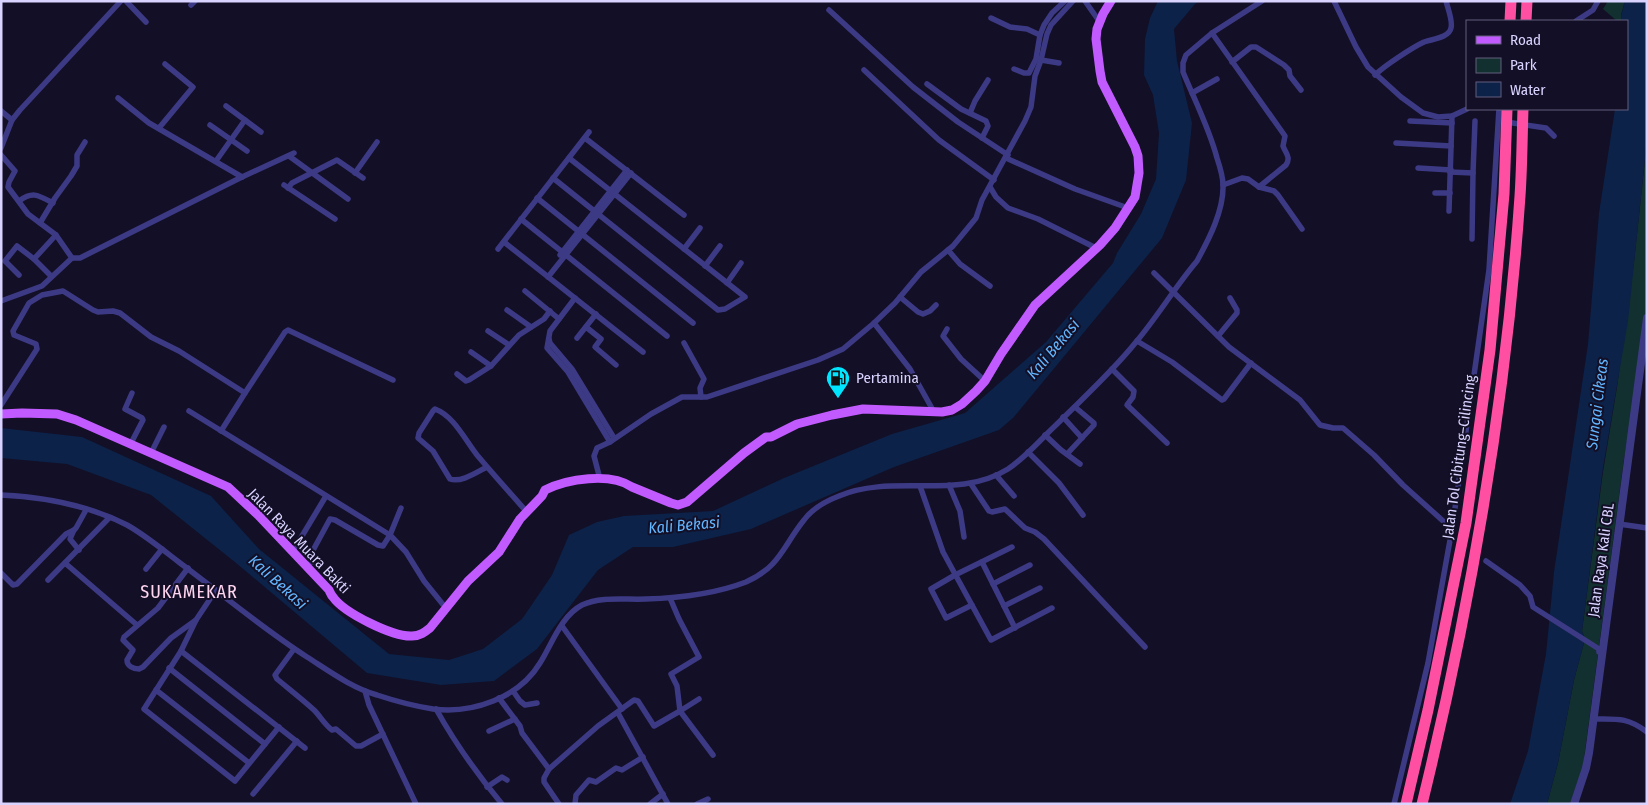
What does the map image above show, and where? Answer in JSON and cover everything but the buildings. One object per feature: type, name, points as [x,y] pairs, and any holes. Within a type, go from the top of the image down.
[{"type":"highway","points":[[1510,20],[1511,1]]},
{"type":"highway","points":[[1526,20],[1527,1]]},
{"type":"highway","name":"Jalan Tol Cibitung–Cilincing","points":[[1406,804],[1428,710],[1466,523],[1490,341],[1504,194],[1507,110]]},
{"type":"highway","name":"Jalan Tol Cibitung–Cilincing","points":[[1422,804],[1444,715],[1480,528],[1506,344],[1520,195],[1523,110]]},
{"type":"main road","name":"Jalan Raya Muara Bakti","points":[[1,414],[57,414],[87,424],[228,487],[293,551],[344,608],[373,624],[400,634],[413,636],[425,632],[468,581],[499,552],[526,512],[542,496],[545,490],[556,484],[582,479],[613,480],[625,483],[632,488],[678,505],[687,502],[744,453],[766,437],[771,437],[797,424],[863,409],[942,412],[957,408],[969,398],[984,381],[1029,312],[1096,248],[1114,228],[1134,197],[1138,181],[1138,156],[1129,133],[1102,82],[1096,39],[1099,21],[1110,1]]},
{"type":"street","points":[[1,148],[12,120],[121,1]]},
{"type":"street","points":[[126,1],[146,22]]},
{"type":"street","points":[[600,479],[595,463],[594,452],[597,448],[682,397],[701,397],[818,360],[843,349],[874,323],[921,272],[953,246],[976,218],[982,200],[1007,156],[1031,107],[1032,75],[1040,35],[1048,18],[1065,1]]},
{"type":"street","points":[[1032,75],[1041,60],[1051,25],[1073,1]]},
{"type":"street","points":[[1085,1],[1099,21]]},
{"type":"street","points":[[1,495],[42,498],[109,518],[136,531],[294,648],[365,691],[406,703],[436,709],[472,707],[499,698],[513,691],[533,674],[562,626],[576,609],[596,601],[670,598],[714,591],[736,585],[755,577],[773,564],[807,516],[827,501],[841,494],[878,487],[971,484],[996,475],[1018,462],[1075,407],[1137,341],[1203,250],[1217,214],[1223,185],[1221,170],[1212,139],[1182,72],[1184,59],[1212,33],[1262,1]]},
{"type":"street","points":[[1334,1],[1358,52],[1368,67],[1401,97],[1423,113],[1438,117],[1452,116],[1466,109]]},
{"type":"street","points":[[1375,75],[1382,68],[1422,43],[1440,38],[1449,33],[1452,27],[1446,1]]},
{"type":"street","points":[[1578,20],[1593,10],[1598,1]]},
{"type":"street","points":[[829,10],[913,87],[958,122],[1007,156],[1075,189],[1128,208]]},
{"type":"street","points":[[991,18],[1010,27],[1027,29],[1040,35]]},
{"type":"street","points":[[1212,33],[1285,136],[1283,146],[1289,160],[1286,165],[1259,187]]},
{"type":"street","points":[[1232,62],[1251,47],[1256,47],[1284,65],[1301,90]]},
{"type":"street","points":[[1041,60],[1059,63]]},
{"type":"street","points":[[159,128],[193,87],[165,64]]},
{"type":"street","points":[[1014,69],[1032,75]]},
{"type":"street","points":[[864,70],[939,140],[994,180]]},
{"type":"street","points":[[1192,93],[1217,79]]},
{"type":"street","points":[[970,113],[988,80]]},
{"type":"street","points":[[927,84],[961,109],[988,124],[982,138]]},
{"type":"street","points":[[118,98],[150,123],[242,177]]},
{"type":"street","points":[[226,106],[261,132]]},
{"type":"street","points":[[1394,804],[1428,663],[1452,529],[1489,270],[1499,110]]},
{"type":"street","points":[[1,111],[12,120]]},
{"type":"street","points":[[1449,211],[1452,116]]},
{"type":"street","points":[[216,161],[245,120]]},
{"type":"street","points":[[1410,121],[1452,123]]},
{"type":"street","points":[[1472,239],[1475,121]]},
{"type":"street","points":[[1499,121],[1546,128],[1554,136]]},
{"type":"street","points":[[210,125],[246,151]]},
{"type":"street","points":[[498,249],[587,135],[684,215]]},
{"type":"street","points":[[40,223],[76,166],[77,155],[85,142]]},
{"type":"street","points":[[355,173],[377,142]]},
{"type":"street","points":[[1396,143],[1451,146]]},
{"type":"street","points":[[1,406],[37,349],[36,344],[14,335],[13,331],[29,303],[42,290],[51,276],[72,258],[80,258],[291,154],[312,174],[348,199]]},
{"type":"street","points":[[2,157],[15,171],[8,187],[28,214],[56,235],[72,258]]},
{"type":"street","points":[[553,178],[718,310],[724,309],[745,297],[569,158]]},
{"type":"street","points":[[335,219],[286,187],[337,160],[363,178]]},
{"type":"street","points":[[1418,168],[1473,173]]},
{"type":"street","points":[[546,276],[629,171]]},
{"type":"street","points":[[1223,185],[1242,178],[1248,179],[1259,187],[1274,191],[1302,229]]},
{"type":"street","points":[[990,187],[996,197],[1008,208],[1038,219],[1096,248]]},
{"type":"street","points":[[1434,193],[1450,193]]},
{"type":"street","points":[[19,201],[33,194],[53,203]]},
{"type":"street","points":[[537,198],[693,323]]},
{"type":"street","points":[[521,219],[667,336]]},
{"type":"street","points":[[684,249],[700,228]]},
{"type":"street","points":[[34,260],[56,235]]},
{"type":"street","points":[[504,242],[643,352]]},
{"type":"street","points":[[18,275],[5,261],[16,246],[51,276]]},
{"type":"street","points":[[705,266],[720,246]]},
{"type":"street","points":[[948,250],[960,264],[990,286]]},
{"type":"street","points":[[727,283],[741,264]]},
{"type":"street","points":[[1154,273],[1229,347],[1300,400],[1320,425],[1343,428],[1452,529]]},
{"type":"street","points":[[1,300],[42,290],[63,292],[98,312],[113,310],[120,313],[151,337],[178,351],[245,393]]},
{"type":"street","points":[[525,291],[560,319]]},
{"type":"street","points":[[900,297],[923,314],[926,314],[936,305]]},
{"type":"street","points":[[575,298],[550,331],[549,339],[612,440]]},
{"type":"street","points":[[1218,336],[1237,313],[1230,298]]},
{"type":"street","points":[[507,310],[531,327]]},
{"type":"street","points":[[457,374],[466,381],[491,366],[519,335],[544,319],[550,311]]},
{"type":"street","points":[[577,338],[596,314]]},
{"type":"street","name":"Jalan Raya Kali CBL","points":[[1574,804],[1586,768],[1647,318]]},
{"type":"street","points":[[874,323],[910,369],[934,412]]},
{"type":"street","points":[[586,327],[601,339],[595,348],[616,365]]},
{"type":"street","points":[[947,329],[942,336],[984,381]]},
{"type":"street","points":[[221,431],[288,330],[393,380]]},
{"type":"street","points":[[488,331],[509,345]]},
{"type":"street","points":[[1137,341],[1172,362],[1220,399],[1224,398],[1250,363]]},
{"type":"street","points":[[684,343],[704,379],[700,388],[701,397]]},
{"type":"street","points":[[472,352],[491,366]]},
{"type":"street","points":[[1112,369],[1134,391],[1133,396],[1126,404],[1167,443]]},
{"type":"street","points":[[130,444],[143,420],[125,409],[132,393]]},
{"type":"street","points":[[1067,454],[1095,424],[1075,407]]},
{"type":"street","points":[[487,467],[461,479],[450,479],[431,448],[418,438],[419,433],[435,409],[449,418],[487,467],[526,512]]},
{"type":"street","points":[[189,411],[390,535],[406,552],[424,582],[446,607]]},
{"type":"street","points":[[1063,418],[1082,438]]},
{"type":"street","points":[[150,453],[164,427]]},
{"type":"street","points":[[1045,435],[1080,464]]},
{"type":"street","points":[[1028,452],[1059,483],[1084,515]]},
{"type":"street","points":[[996,475],[1014,496]]},
{"type":"street","points":[[971,484],[989,510],[992,512],[1005,509],[1025,528],[1035,532],[1044,539],[1145,647]]},
{"type":"street","points":[[949,485],[960,511],[964,537]]},
{"type":"street","points":[[920,486],[943,552],[991,640],[1052,608]]},
{"type":"street","points":[[293,551],[326,496]]},
{"type":"street","points":[[306,565],[315,561],[311,554],[331,518],[380,546],[384,544],[390,535],[401,508]]},
{"type":"street","points":[[79,550],[70,539],[86,510]]},
{"type":"street","points":[[48,580],[109,518]]},
{"type":"street","points":[[1620,524],[1647,528]]},
{"type":"street","points":[[1,573],[12,585],[16,585],[66,534],[74,530]]},
{"type":"street","points":[[972,605],[946,618],[931,589],[1012,547]]},
{"type":"street","points":[[146,569],[162,549]]},
{"type":"street","points":[[1486,561],[1520,585],[1530,596],[1533,607],[1599,651]]},
{"type":"street","points":[[982,562],[1015,628]]},
{"type":"street","points":[[65,563],[137,625]]},
{"type":"street","points":[[993,584],[1030,565]]},
{"type":"street","points":[[188,568],[158,608],[123,638],[133,650],[127,663],[134,669],[139,669],[170,638],[196,620]]},
{"type":"street","points":[[1004,606],[1040,588]]},
{"type":"street","points":[[216,590],[196,620],[181,651],[144,709],[235,781],[279,727]]},
{"type":"street","points":[[670,598],[699,657],[671,674],[677,686],[680,711],[713,756]]},
{"type":"street","points":[[562,626],[620,711],[668,804]]},
{"type":"street","points":[[294,648],[275,675],[277,679],[311,707],[328,727],[332,730],[336,728],[356,746],[369,743],[383,734]]},
{"type":"street","points":[[181,651],[305,748]]},
{"type":"street","points":[[169,668],[265,744]]},
{"type":"street","points":[[156,690],[250,763]]},
{"type":"street","points":[[365,691],[369,705],[416,804]]},
{"type":"street","points":[[513,691],[525,705],[537,703]]},
{"type":"street","points":[[499,698],[549,769]]},
{"type":"street","points":[[559,804],[544,782],[544,778],[549,769],[598,726],[634,700],[637,700],[655,726],[699,699]]},
{"type":"street","points":[[436,709],[452,738],[502,804]]},
{"type":"street","points":[[489,731],[514,719]]},
{"type":"street","points":[[1593,719],[1623,719],[1630,721],[1647,732]]},
{"type":"street","points":[[253,794],[297,741]]},
{"type":"street","points":[[575,804],[576,795],[589,780],[596,782],[616,768],[623,770],[643,757]]},
{"type":"street","points":[[488,786],[501,777],[508,780]]},
{"type":"street","points":[[650,804],[663,794]]},
{"type":"street","points":[[697,804],[708,799]]},
{"type":"green space","points":[[1608,1],[1625,1],[1621,15],[1622,20],[1616,20],[1603,9]]},
{"type":"green space","points":[[1647,141],[1647,318],[1624,459],[1583,766],[1570,804],[1547,804],[1558,763],[1574,680],[1585,639],[1582,631],[1634,262]]},
{"type":"water","name":"Kali Bekasi","points":[[1158,1],[1200,1],[1195,4],[1174,29],[1177,61],[1192,123],[1186,180],[1162,238],[1013,418],[999,430],[894,467],[751,529],[673,547],[633,547],[598,570],[537,649],[494,681],[441,685],[367,673],[236,563],[151,495],[67,464],[1,458],[1,428],[82,437],[211,496],[259,549],[389,654],[449,660],[483,649],[522,619],[552,575],[569,535],[597,522],[624,516],[713,511],[784,478],[892,434],[965,413],[1046,342],[1113,263],[1141,214],[1156,179],[1159,133],[1153,95],[1144,75],[1145,39],[1150,18]]},
{"type":"water","name":"Sungai Cikeas","points":[[1625,1],[1647,1],[1647,140],[1628,321],[1603,468],[1582,631],[1585,639],[1574,680],[1558,763],[1547,804],[1510,804],[1528,751],[1546,654],[1554,572],[1588,344],[1599,213],[1615,110],[1628,110],[1628,20],[1622,20]]},
{"type":"place","name":"Pertamina","points":[[838,399]]},
{"type":"district","name":"SUKAMEKAR","points":[[189,592]]}]
